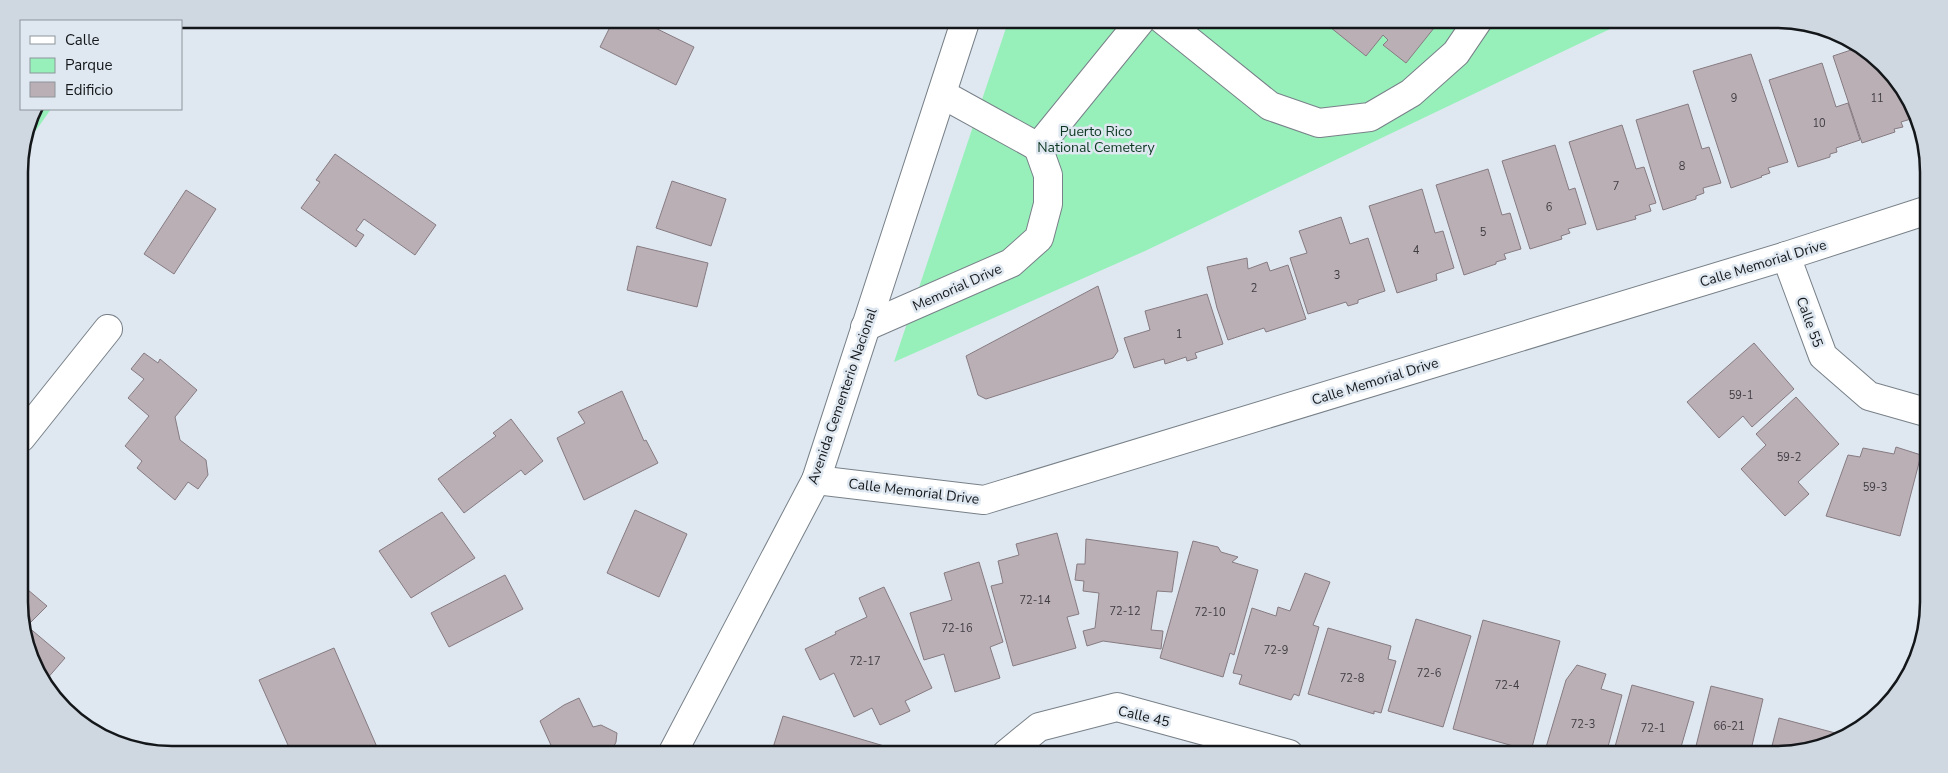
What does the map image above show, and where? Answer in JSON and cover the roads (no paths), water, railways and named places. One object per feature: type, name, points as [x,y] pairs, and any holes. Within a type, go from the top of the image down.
[{"type":"street","name":"Avenida Cementerio Nacional","points":[[676,746],[816,480],[963,28]]},
{"type":"street","points":[[942,94],[1038,147],[1135,28]]},
{"type":"street","points":[[1173,28],[1270,106],[1319,123],[1370,117],[1411,93],[1456,53],[1473,28]]},
{"type":"street","name":"Memorial Drive","points":[[865,327],[1011,263],[1039,238],[1048,204],[1048,175],[1038,147]]},
{"type":"street","name":"Calle Memorial Drive","points":[[816,480],[984,500],[1786,256],[1920,213]]},
{"type":"street","name":"Calle 55","points":[[1786,256],[1822,356],[1869,396],[1920,410]]},
{"type":"street","points":[[28,429],[108,329]]},
{"type":"street","name":"Calle 45","points":[[1017,745],[1039,728],[1117,707],[1257,745]]},
{"type":"park label","name":"Puerto Rico National Cemetery","points":[[1096,140]]}]
